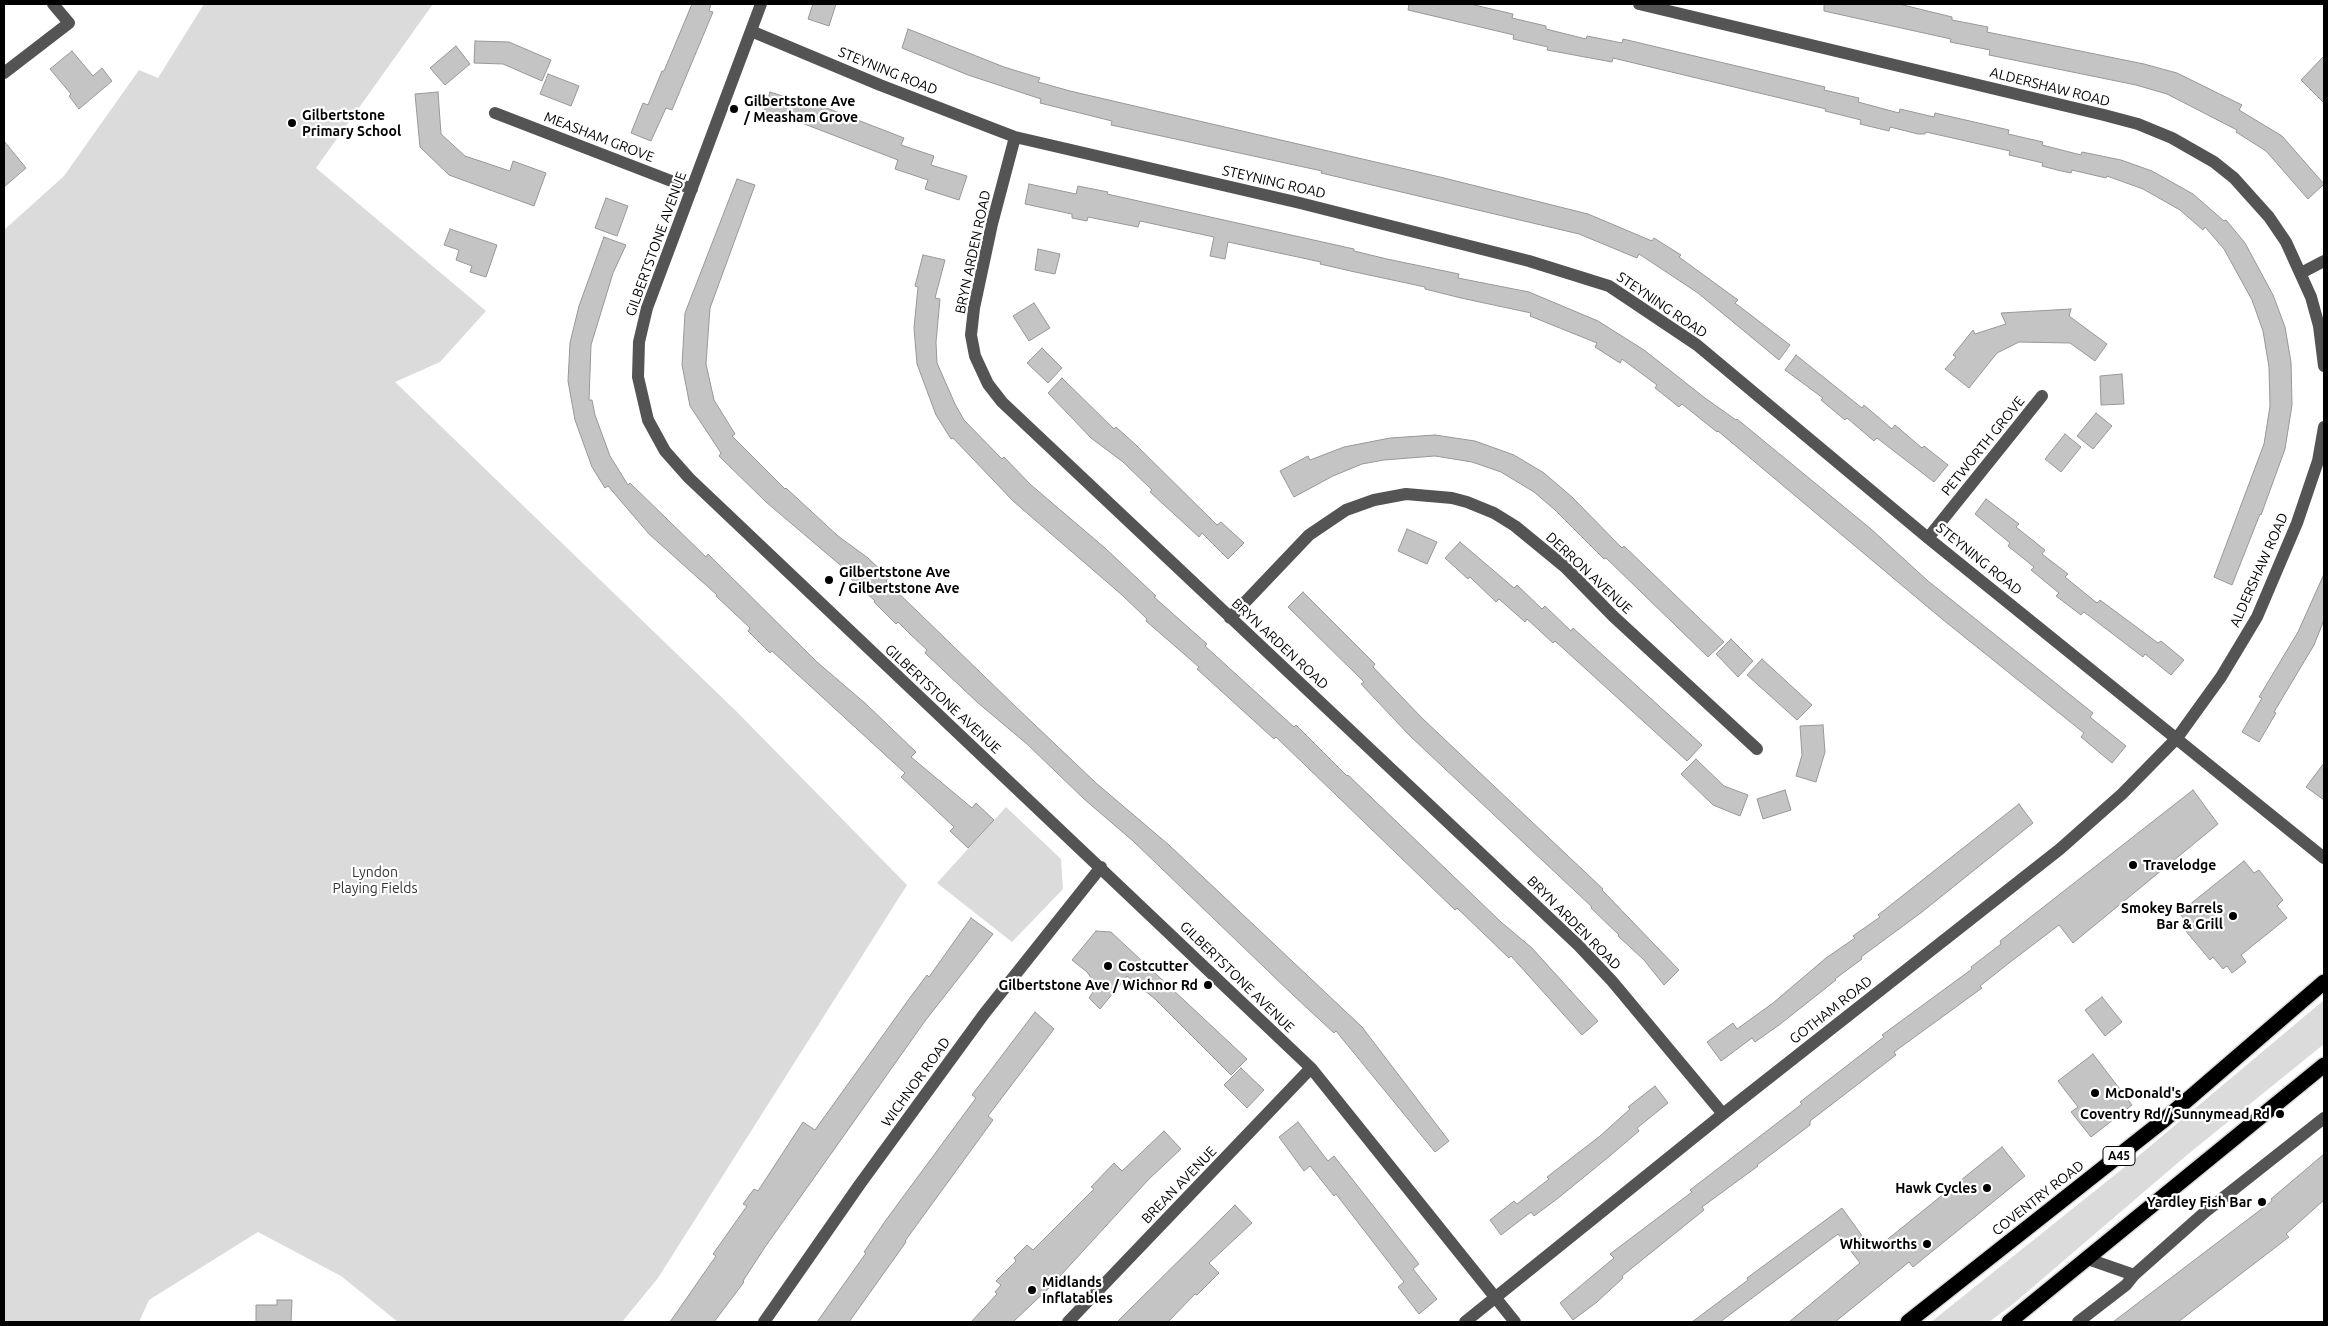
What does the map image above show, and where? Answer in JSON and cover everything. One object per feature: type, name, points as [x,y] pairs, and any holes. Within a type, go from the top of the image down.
[{"type":"highway","name":"COVENTRY ROAD","points":[[1908,1322],[2164,1120],[2324,982]]},
{"type":"highway","points":[[2009,1322],[2324,1065]]},
{"type":"street","points":[[4,73],[69,23],[53,4]]},
{"type":"street","name":"GILBERTSTONE AVENUE","points":[[761,4],[647,308],[639,342],[638,377],[648,420],[665,451],[689,478],[1311,1068],[1515,1322]]},
{"type":"street","name":"ALDERSHAW ROAD","points":[[1639,4],[2104,115],[2138,124],[2172,138],[2214,162],[2252,196],[2286,242],[2311,297],[2317,319],[2324,366]]},
{"type":"street","name":"STEYNING ROAD","points":[[751,32],[880,85],[1015,137],[1300,203],[1481,248],[1609,286],[1697,345],[1928,538],[2324,858]]},
{"type":"street","name":"MEASHAM GROVE","points":[[495,113],[692,189]]},
{"type":"street","name":"BRYN ARDEN ROAD","points":[[1015,137],[992,224],[974,308],[972,335],[978,363],[988,384],[1002,402],[1578,945],[1612,981],[1723,1114]]},
{"type":"street","points":[[2301,272],[2324,261]]},
{"type":"street","name":"PETWORTH GROVE","points":[[1928,538],[2042,396]]},
{"type":"street","name":"ALDERSHAW ROAD","points":[[2177,738],[2221,677],[2257,617],[2297,523],[2318,461],[2324,427]]},
{"type":"street","name":"DERRON AVENUE","points":[[1230,618],[1309,535],[1346,510],[1374,500],[1406,494],[1445,497],[1467,502],[1494,512],[1515,526],[1565,567],[1614,616],[1757,749]]},
{"type":"street","name":"GOTHAM ROAD","points":[[1465,1322],[1723,1114],[2060,849],[2122,794],[2177,738]]},
{"type":"street","name":"WICHNOR ROAD","points":[[764,1322],[860,1184],[984,1014],[1101,867]]},
{"type":"street","name":"BREAN AVENUE","points":[[1068,1322],[1311,1068]]},
{"type":"street","points":[[2078,1322],[2126,1285],[2134,1275],[2205,1212],[2324,1118]]},
{"type":"street","points":[[2088,1259],[2134,1275]]},
{"type":"green space","name":"Lyndon Playing Fields","points":[[204,4],[433,4],[316,168],[486,311],[440,362],[395,382],[736,711],[907,885],[658,1278],[622,1322],[398,1322],[341,1276],[258,1232],[149,1300],[139,1322],[4,1322],[4,230],[64,176],[139,70],[158,78]]},
{"type":"green space","points":[[1006,807],[1061,859],[1063,889],[1012,942],[937,883]]},
{"type":"green space","points":[[2324,1000],[2324,1044],[2187,1155],[2013,1304],[1989,1322],[1931,1322],[2136,1158]]},
{"type":"building","points":[[692,4],[711,4],[709,11],[713,12],[672,110],[666,108],[651,141],[631,133],[643,103],[648,105]]},
{"type":"building","points":[[813,4],[836,4],[829,26],[808,19]]},
{"type":"building","points":[[1409,4],[1470,4],[1513,14],[1512,18],[1546,26],[1546,29],[1586,39],[1587,36],[1622,43],[1623,39],[1825,87],[1824,90],[1859,98],[1858,102],[1899,113],[1900,109],[1934,117],[1935,113],[2009,130],[2008,134],[2043,142],[2042,145],[2081,155],[2082,152],[2121,160],[2152,171],[2193,194],[2224,221],[2226,220],[2245,243],[2273,295],[2285,327],[2291,362],[2292,405],[2285,449],[2261,515],[2232,585],[2214,577],[2264,444],[2270,406],[2269,367],[2263,331],[2252,300],[2224,249],[2205,227],[2203,230],[2180,210],[2143,189],[2107,176],[2106,178],[2072,170],[2071,173],[2057,170],[2042,166],[2043,163],[2009,155],[2010,151],[1926,132],[1925,134],[1918,134],[1890,127],[1889,131],[1860,124],[1861,120],[1825,111],[1826,109],[1613,58],[1612,62],[1547,50],[1548,47],[1513,39],[1514,35],[1408,10]]},
{"type":"building","points":[[1824,4],[1899,4],[1952,17],[1952,20],[1988,27],[1987,32],[2144,64],[2177,73],[2242,105],[2239,110],[2282,136],[2324,184],[2308,199],[2266,151],[2236,132],[2237,130],[2167,94],[2136,85],[1989,55],[1990,50],[1950,42],[1951,39],[1824,11]]},
{"type":"building","points":[[908,29],[1004,67],[1040,78],[1038,82],[1070,91],[1440,177],[1588,214],[1652,241],[1654,238],[1681,255],[1679,257],[1738,300],[1735,303],[1790,345],[1779,360],[1698,293],[1639,254],[1637,258],[1579,234],[1321,173],[1322,171],[1111,125],[1112,121],[1040,103],[1041,99],[968,75],[902,48]]},
{"type":"building","points":[[475,41],[509,42],[551,60],[542,81],[503,64],[474,63]]},
{"type":"building","points":[[456,46],[470,64],[445,85],[430,68]]},
{"type":"building","points":[[72,51],[93,76],[102,68],[112,81],[79,109],[69,96],[71,94],[50,69]]},
{"type":"building","points":[[2324,56],[2324,103],[2301,80]]},
{"type":"building","points":[[548,74],[579,86],[571,106],[540,94]]},
{"type":"building","points":[[438,92],[441,134],[465,156],[510,171],[513,161],[546,173],[534,206],[449,175],[420,147],[415,94]]},
{"type":"building","points":[[770,92],[805,103],[806,100],[904,138],[901,145],[934,156],[931,165],[967,176],[959,200],[925,189],[928,180],[895,169],[898,160],[794,120],[764,112]]},
{"type":"building","points":[[4,141],[26,168],[4,187]]},
{"type":"building","points":[[737,179],[755,185],[710,308],[706,364],[714,400],[735,434],[732,436],[785,489],[838,536],[868,558],[889,578],[886,581],[1096,783],[1169,845],[1362,1027],[1449,1141],[1435,1152],[1336,1031],[1334,1033],[1293,995],[1133,841],[1084,799],[1027,744],[978,703],[925,653],[927,650],[898,622],[896,624],[850,578],[852,575],[766,502],[719,456],[721,453],[690,406],[682,365],[685,313]]},
{"type":"building","points":[[1029,184],[1076,194],[1078,186],[1108,192],[1107,194],[1459,274],[1458,278],[1529,292],[1598,321],[1644,350],[1705,398],[1737,419],[1871,529],[1928,581],[2093,713],[2090,717],[2126,746],[2112,763],[2081,737],[2084,733],[1942,619],[1718,431],[1682,404],[1679,407],[1655,388],[1657,385],[1622,359],[1620,363],[1595,347],[1597,343],[1530,316],[1531,313],[1320,264],[1321,262],[1228,242],[1225,259],[1210,256],[1214,237],[1140,221],[1138,227],[1088,217],[1087,221],[1072,218],[1072,214],[1025,204]]},
{"type":"building","points":[[606,198],[628,206],[617,236],[595,228]]},
{"type":"building","points":[[450,229],[497,245],[486,277],[470,272],[472,266],[456,260],[459,250],[444,245]]},
{"type":"building","points":[[604,237],[626,245],[613,273],[591,345],[589,400],[592,400],[595,415],[610,456],[628,485],[630,483],[706,557],[708,554],[817,662],[866,704],[916,752],[911,757],[972,808],[976,803],[994,820],[968,848],[950,831],[954,827],[901,777],[905,773],[772,651],[770,653],[748,631],[750,628],[717,595],[649,534],[608,486],[605,488],[592,467],[575,420],[568,381],[570,343],[579,306]]},
{"type":"building","points":[[1038,249],[1060,254],[1055,274],[1035,270]]},
{"type":"building","points":[[923,255],[945,260],[935,298],[940,299],[936,342],[937,363],[964,420],[1002,459],[1004,457],[1031,485],[1105,548],[1156,596],[1154,597],[1207,644],[1205,646],[1294,727],[1296,725],[1501,922],[1532,948],[1598,1021],[1582,1035],[1511,956],[1509,958],[1457,908],[1455,910],[1276,737],[1274,739],[1197,669],[1199,667],[1146,621],[1147,619],[1122,595],[1013,501],[953,438],[951,439],[936,415],[917,364],[914,328],[918,287],[915,286]]},
{"type":"building","points":[[1034,303],[1050,328],[1029,341],[1013,316]]},
{"type":"building","points":[[2071,309],[2069,316],[2107,344],[2095,361],[2070,343],[2019,342],[1997,353],[1969,388],[1945,369],[1956,357],[1953,355],[1973,330],[1975,334],[2006,324],[2001,313]]},
{"type":"building","points":[[1042,348],[1062,368],[1048,383],[1027,363]]},
{"type":"building","points":[[1796,355],[1862,408],[1864,405],[1892,429],[1895,425],[1922,448],[1924,446],[1948,465],[1934,482],[1877,438],[1874,441],[1847,418],[1845,420],[1821,400],[1823,398],[1785,370]]},
{"type":"building","points":[[2122,374],[2124,404],[2101,405],[2100,376]]},
{"type":"building","points":[[1062,378],[1114,429],[1116,427],[1136,445],[1217,525],[1221,522],[1244,543],[1228,559],[1202,533],[1199,537],[1150,492],[1152,490],[1123,462],[1091,438],[1048,393]]},
{"type":"building","points":[[2096,413],[2112,426],[2093,449],[2077,436]]},
{"type":"building","points":[[2065,434],[2081,447],[2061,472],[2045,459]]},
{"type":"building","points":[[1435,435],[1475,441],[1514,455],[1544,473],[1572,497],[1622,548],[1624,546],[1724,642],[1708,657],[1555,510],[1534,492],[1501,472],[1472,462],[1435,456],[1384,460],[1362,464],[1333,476],[1294,497],[1280,471],[1308,456],[1310,460],[1344,447],[1390,438]]},
{"type":"building","points":[[1986,499],[2019,524],[2016,527],[2045,550],[2042,554],[2068,574],[2065,577],[2097,603],[2100,600],[2158,643],[2161,641],[2184,660],[2171,675],[2145,654],[2143,657],[2084,612],[2081,615],[2056,596],[2059,593],[2031,570],[2034,567],[2008,546],[2010,543],[1975,514]]},
{"type":"building","points":[[1407,529],[1437,542],[1427,564],[1398,551]]},
{"type":"building","points":[[1460,542],[1514,588],[1517,585],[1542,609],[1545,606],[1571,631],[1573,628],[1702,745],[1687,761],[1555,641],[1553,643],[1527,619],[1525,622],[1499,599],[1496,602],[1470,577],[1468,579],[1445,558]]},
{"type":"building","points":[[2324,574],[2324,620],[2314,645],[2274,712],[2276,713],[2259,742],[2242,732],[2262,698],[2259,697],[2298,632]]},
{"type":"building","points":[[1303,592],[1375,664],[1373,667],[1422,718],[1603,889],[1679,970],[1664,985],[1644,960],[1618,936],[1592,907],[1410,736],[1361,684],[1364,682],[1288,607]]},
{"type":"building","points":[[1731,639],[1753,661],[1738,677],[1716,654]]},
{"type":"building","points":[[1762,659],[1812,705],[1797,720],[1747,675]]},
{"type":"building","points":[[1823,725],[1825,752],[1816,782],[1796,776],[1802,755],[1800,726]]},
{"type":"building","points":[[1696,759],[1724,786],[1748,795],[1740,816],[1713,805],[1681,774]]},
{"type":"building","points":[[2324,763],[2324,800],[2306,787]]},
{"type":"building","points":[[1785,790],[1791,810],[1763,819],[1757,799]]},
{"type":"building","points":[[2193,790],[2218,824],[2073,943],[2059,925],[2009,963],[1980,986],[1982,988],[1894,1052],[1896,1055],[1810,1121],[1810,1125],[1702,1207],[1704,1210],[1622,1276],[1623,1278],[1597,1302],[1573,1320],[1560,1303],[1614,1258],[1610,1254],[1692,1192],[1690,1190],[1802,1104],[1800,1102],[1884,1037],[1882,1035],[1972,969],[1971,967],[2001,944],[2000,941]]},
{"type":"building","points":[[2019,804],[2033,823],[1922,912],[1861,957],[1862,959],[1779,1025],[1755,1042],[1752,1038],[1721,1061],[1707,1042],[1733,1023],[1737,1029],[1773,1003],[1826,958],[1855,938],[1853,936],[1880,917],[1878,915]]},
{"type":"building","name":"Smokey Barrels Bar & Grill","points":[[2244,861],[2254,873],[2259,870],[2283,900],[2277,906],[2287,918],[2241,955],[2246,962],[2232,973],[2227,966],[2223,969],[2213,957],[2210,960],[2185,930],[2190,926],[2179,913]]},
{"type":"building","points":[[971,918],[993,934],[925,1021],[765,1247],[744,1282],[714,1322],[670,1322],[716,1256],[713,1254],[747,1206],[743,1204],[754,1189],[758,1191],[803,1122],[815,1130],[909,999],[927,975],[929,977]]},
{"type":"building","points":[[1096,931],[1111,932],[1247,1059],[1231,1075],[1155,999],[1127,976],[1100,1009],[1089,998],[1097,986],[1087,972],[1072,960]]},
{"type":"building","points":[[2102,997],[2122,1022],[2105,1036],[2085,1010]]},
{"type":"building","points":[[1035,1012],[1054,1029],[988,1116],[993,1120],[849,1322],[817,1322],[866,1253],[864,1252],[886,1220],[976,1098],[972,1095]]},
{"type":"building","name":"McDonald's","points":[[2093,1054],[2132,1105],[2091,1137],[2071,1112],[2078,1107],[2058,1081]]},
{"type":"building","points":[[1241,1068],[1264,1090],[1247,1108],[1224,1085]]},
{"type":"building","points":[[1655,1086],[1668,1103],[1637,1128],[1639,1131],[1557,1199],[1534,1216],[1531,1212],[1501,1235],[1490,1220],[1514,1201],[1517,1204],[1549,1179],[1547,1177],[1600,1136],[1630,1109],[1628,1107]]},
{"type":"building","points":[[1298,1122],[1328,1161],[1334,1156],[1419,1264],[1413,1269],[1437,1299],[1419,1314],[1398,1287],[1404,1282],[1336,1194],[1334,1196],[1310,1166],[1304,1171],[1279,1137]]},
{"type":"building","points":[[1164,1131],[1181,1149],[1149,1179],[1050,1287],[1013,1322],[971,1322],[997,1294],[995,1292],[1001,1285],[996,1281],[1016,1261],[1014,1258],[1027,1245],[1033,1250],[1094,1189],[1091,1187],[1114,1163],[1122,1171]]},
{"type":"building","points":[[2002,1147],[2025,1176],[1913,1267],[1909,1262],[1835,1322],[1789,1322],[1860,1263],[1838,1234],[1720,1322],[1692,1322],[1748,1280],[1747,1278],[1842,1208],[1873,1251]]},
{"type":"building","points":[[2324,1154],[2324,1200],[2286,1234],[2289,1237],[2178,1322],[2113,1322],[2272,1201],[2271,1199]]},
{"type":"building","points":[[1235,1205],[1252,1223],[1209,1263],[1219,1273],[1197,1295],[1195,1294],[1168,1322],[1117,1322]]},
{"type":"building","points":[[277,1300],[292,1300],[291,1322],[256,1322],[256,1305],[277,1305]]},
{"type":"place","name":"Gilbertstone Ave / Measham Grove","points":[[734,109]]},
{"type":"place","name":"Gilbertstone Primary School","points":[[292,123]]},
{"type":"place","name":"Gilbertstone Ave / Gilbertstone Ave","points":[[829,580]]},
{"type":"place","name":"Travelodge","points":[[2133,865]]},
{"type":"place","name":"Smokey Barrels Bar & Grill","points":[[2233,916]]},
{"type":"place","name":"Costcutter","points":[[1108,966]]},
{"type":"place","name":"Gilbertstone Ave / Wichnor Rd","points":[[1208,985]]},
{"type":"place","name":"McDonald's","points":[[2095,1093]]},
{"type":"place","name":"Coventry Rd / Sunnymead Rd","points":[[2280,1114]]},
{"type":"place","name":"Hawk Cycles","points":[[1987,1188]]},
{"type":"place","name":"Yardley Fish Bar","points":[[2262,1202]]},
{"type":"place","name":"Whitworths","points":[[1927,1244]]},
{"type":"place","name":"Midlands Inflatables","points":[[1032,1290]]}]
